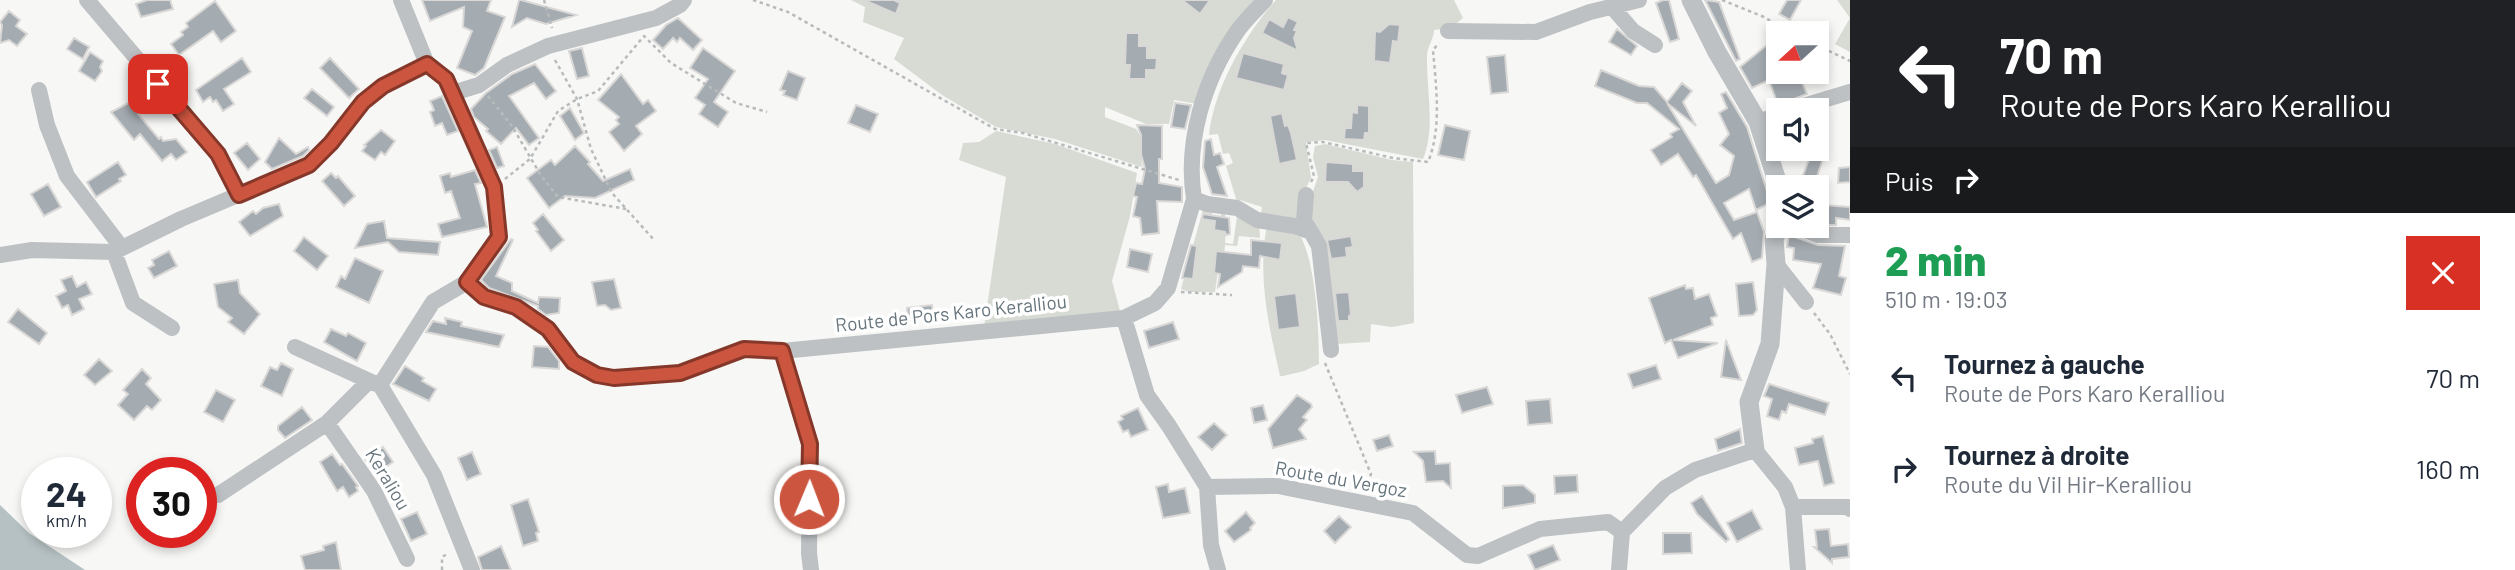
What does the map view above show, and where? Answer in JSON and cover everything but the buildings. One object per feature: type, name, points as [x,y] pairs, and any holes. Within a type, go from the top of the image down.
[{"type":"street","points":[[88,0],[218,154],[239,195]]},
{"type":"street","points":[[218,495],[327,424],[374,383],[433,302],[467,282],[499,237],[494,187],[446,79],[427,64],[401,0]]},
{"type":"street","points":[[453,93],[480,85],[507,65],[548,46],[656,18],[684,0]]},
{"type":"street","points":[[1218,570],[1211,545],[1207,487],[1170,426],[1147,395],[1124,317],[1155,303],[1168,288],[1193,192],[1196,119],[1230,43],[1265,0]]},
{"type":"street","points":[[1448,31],[1536,32],[1590,12],[1639,0]]},
{"type":"street","points":[[1691,0],[1717,52],[1758,122],[1775,175]]},
{"type":"street","points":[[1613,8],[1633,32],[1655,45]]},
{"type":"street","points":[[0,255],[32,250],[118,250],[180,219],[309,165],[331,143],[363,102],[383,86],[427,64]]},
{"type":"street","points":[[39,90],[47,125],[67,176],[118,250],[133,303],[172,328]]},
{"type":"street","points":[[1829,98],[1850,92]]},
{"type":"street","points":[[1758,122],[1766,119]]},
{"type":"street","points":[[1193,192],[1207,204],[1237,208],[1257,220],[1294,226],[1311,232]]},
{"type":"street","points":[[1306,195],[1304,221],[1319,246],[1331,350]]},
{"type":"street","points":[[1829,234],[1850,235]]},
{"type":"street","points":[[1774,238],[1776,264],[1770,344],[1749,401],[1755,450],[1785,487],[1793,507],[1798,570]]},
{"type":"street","points":[[1776,264],[1806,302]]},
{"type":"street","name":"Route de Pors Karo Keralliou","points":[[467,282],[484,297],[516,307],[548,329],[573,362],[597,375],[614,378],[680,373],[744,349],[782,351],[1124,317]]},
{"type":"street","points":[[295,347],[374,383],[434,475],[472,570]]},
{"type":"street","points":[[782,351],[810,444],[811,570]]},
{"type":"street","name":"Keraliou","points":[[327,424],[374,491],[407,559]]},
{"type":"street","points":[[1619,570],[1622,532],[1665,488],[1695,470],[1755,450]]},
{"type":"street","name":"Route du Vergoz","points":[[1207,487],[1278,486],[1413,513],[1467,555],[1478,556],[1540,529],[1608,522],[1622,532]]},
{"type":"street","points":[[1793,507],[1849,508]]},
{"type":"path","points":[[544,0],[554,36],[548,46],[577,99],[591,149],[612,193],[655,241]]},
{"type":"path","points":[[753,0],[788,12],[995,129],[1023,132],[1193,192]]},
{"type":"path","points":[[1722,0],[1771,21]]},
{"type":"path","points":[[1306,195],[1314,176],[1306,143],[1323,142],[1393,158],[1428,162],[1435,128],[1437,98],[1433,50],[1448,31]]},
{"type":"path","points":[[494,187],[530,159],[558,111],[577,99],[598,92],[644,36],[671,63],[736,103],[767,112]]},
{"type":"path","points":[[1829,51],[1850,61]]},
{"type":"path","points":[[480,85],[512,126],[530,159],[558,197],[627,209]]},
{"type":"path","points":[[1168,288],[1188,294],[1232,295]]},
{"type":"path","points":[[1806,302],[1830,334],[1850,374]]},
{"type":"path","points":[[1331,350],[1325,365],[1370,474],[1361,503]]},
{"type":"path","points":[[442,570],[442,557],[451,552],[463,551]]},
{"type":"shaded area","points":[[851,0],[1257,0],[1197,104],[1174,100],[1169,124],[1146,124],[1105,107],[1105,117],[1136,129],[1140,135],[1142,167],[1055,139],[996,127],[942,95],[894,59],[904,38],[863,22],[865,7]]},
{"type":"shaded area","points":[[1276,0],[1454,0],[1463,18],[1451,28],[1434,30],[1428,49],[1430,121],[1423,159],[1325,140],[1306,142],[1311,178],[1302,196],[1298,223],[1261,214],[1262,207],[1240,200],[1238,205],[1226,166],[1233,163],[1229,153],[1223,154],[1218,134],[1209,135],[1224,81],[1242,46]]},
{"type":"shaded area","points":[[1837,0],[1850,0],[1850,18]]},
{"type":"shaded area","points":[[1850,18],[1850,52],[1835,44]]},
{"type":"shaded area","points":[[996,131],[1055,144],[1137,173],[1130,216],[1112,281],[1120,311],[984,327],[1006,177],[959,160],[963,143],[979,142]]},
{"type":"shaded area","points":[[1325,144],[1392,160],[1413,162],[1414,323],[1392,327],[1371,324],[1370,342],[1337,344],[1309,203],[1318,177],[1313,157],[1315,146]]},
{"type":"shaded area","points":[[1204,206],[1213,207],[1211,218],[1220,220],[1222,209],[1226,210],[1223,229],[1226,230],[1225,243],[1233,244],[1237,217],[1259,222],[1260,238],[1239,236],[1237,246],[1225,245],[1215,292],[1189,292],[1181,289]]},
{"type":"shaded area","points":[[1267,225],[1301,237],[1310,265],[1316,299],[1319,364],[1283,376],[1280,376],[1266,301],[1263,263]]},
{"type":"shaded area","points":[[0,505],[21,525],[21,548],[52,548],[85,570],[0,570]]},
{"type":"route","points":[[158,84],[218,154],[239,195],[309,165],[331,143],[363,102],[383,86],[427,64],[446,79],[494,187],[499,237],[467,282],[484,297],[516,307],[548,329],[573,362],[597,375],[614,378],[680,373],[744,349],[782,351],[810,444],[809,499]]}]
